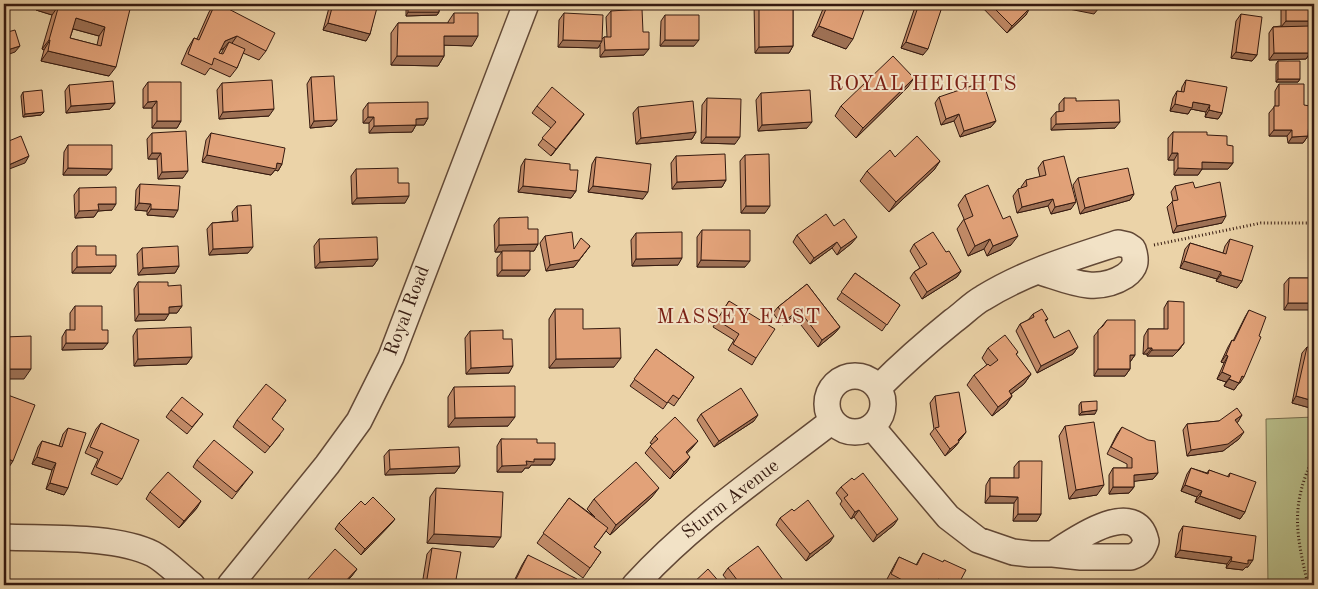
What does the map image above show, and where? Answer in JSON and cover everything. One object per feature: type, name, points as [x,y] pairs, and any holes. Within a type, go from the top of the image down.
[{"type":"street","name":"Royal Road","points":[[230,585],[327,465],[359,421],[391,357],[526,4]]},
{"type":"street","points":[[878,388],[912,354],[982,298],[1038,271]]},
{"type":"street","points":[[857,376],[865,378],[878,388],[882,396],[882,413],[872,427],[862,432],[850,432],[840,428],[832,421],[828,414],[827,398],[830,390],[842,379],[857,376]]},
{"type":"street","name":"Sturm Avenue","points":[[635,585],[683,537],[832,421]]},
{"type":"street","points":[[872,427],[926,493],[960,528],[978,540],[1013,552],[1052,554]]},
{"type":"street","points":[[4,537],[90,541],[122,545],[153,555],[192,585]]},
{"type":"path","points":[[1146,246],[1261,223],[1314,223]]},
{"type":"path","points":[[1308,585],[1300,552],[1297,524],[1298,501],[1302,484],[1314,456]]},
{"type":"green space","points":[[1314,417],[1314,585],[1268,585],[1266,419]]},
{"type":"building","points":[[54,4],[131,5],[116,67],[48,51],[49,40],[59,5]],"holes":[[[76,18],[105,27],[101,46],[70,38]]]},
{"type":"building","points":[[215,4],[219,4],[275,33],[266,51],[237,36],[225,41],[219,53],[223,54],[229,42],[245,49],[237,68],[214,58],[212,65],[188,54],[194,38],[199,40]]},
{"type":"building","points":[[333,4],[378,4],[370,34],[328,23]]},
{"type":"building","points":[[408,4],[439,4],[439,12],[408,12]]},
{"type":"building","points":[[759,4],[793,4],[793,46],[759,47]]},
{"type":"building","points":[[828,4],[866,4],[853,39],[819,26]]},
{"type":"building","points":[[919,4],[943,4],[928,49],[906,42]]},
{"type":"building","points":[[990,4],[1026,4],[1030,8],[1012,26]]},
{"type":"building","points":[[1079,4],[1099,4],[1099,8]]},
{"type":"building","points":[[1286,4],[1314,4],[1314,21],[1286,21]]},
{"type":"building","points":[[642,9],[643,32],[649,32],[649,49],[605,50],[604,37],[611,37],[611,11]]},
{"type":"building","points":[[454,13],[478,13],[478,36],[444,36],[444,56],[397,56],[398,23],[454,23]]},
{"type":"building","points":[[564,13],[603,15],[602,41],[563,40]]},
{"type":"building","points":[[1241,14],[1262,17],[1257,55],[1236,52]]},
{"type":"building","points":[[665,15],[699,15],[699,40],[665,40]]},
{"type":"building","points":[[1310,26],[1310,53],[1274,53],[1273,27]]},
{"type":"building","points":[[15,30],[20,46],[4,51],[4,33]]},
{"type":"building","points":[[893,56],[914,78],[863,128],[841,106]]},
{"type":"building","points":[[1278,61],[1300,61],[1300,79],[1278,79]]},
{"type":"building","points":[[334,76],[337,120],[314,121],[311,77]]},
{"type":"building","points":[[272,80],[274,109],[223,112],[222,83]]},
{"type":"building","points":[[1186,80],[1227,87],[1222,113],[1209,110],[1210,105],[1193,102],[1192,108],[1175,104],[1177,91],[1184,92]]},
{"type":"building","points":[[113,81],[115,103],[71,106],[69,85]]},
{"type":"building","points":[[148,82],[181,82],[181,121],[157,121],[157,101],[148,102]]},
{"type":"building","points":[[983,82],[996,121],[964,131],[959,114],[946,119],[939,97]]},
{"type":"building","points":[[1279,84],[1304,84],[1304,105],[1310,106],[1308,136],[1292,137],[1292,130],[1274,130],[1274,106],[1279,106]]},
{"type":"building","points":[[552,87],[584,114],[556,149],[542,138],[556,122],[537,106]]},
{"type":"building","points":[[42,90],[44,112],[25,114],[23,92]]},
{"type":"building","points":[[810,90],[812,122],[762,125],[761,93]]},
{"type":"building","points":[[707,98],[741,99],[740,137],[706,137]]},
{"type":"building","points":[[1064,98],[1076,98],[1076,101],[1119,100],[1120,122],[1056,124],[1056,112],[1064,111]]},
{"type":"building","points":[[693,101],[696,132],[641,138],[638,107]]},
{"type":"building","points":[[428,102],[428,118],[416,119],[416,125],[374,126],[374,117],[368,117],[368,103]]},
{"type":"building","points":[[186,131],[188,171],[162,172],[161,153],[152,153],[152,133]]},
{"type":"building","points":[[1173,132],[1207,132],[1207,135],[1227,136],[1227,145],[1233,146],[1233,163],[1202,162],[1202,169],[1178,168],[1178,153],[1172,153]]},
{"type":"building","points":[[211,133],[285,148],[282,164],[277,163],[276,169],[207,155]]},
{"type":"building","points":[[21,136],[29,156],[4,167],[4,143]]},
{"type":"building","points":[[917,136],[940,161],[896,202],[867,171],[890,150],[895,157]]},
{"type":"building","points":[[68,145],[112,145],[112,169],[68,168]]},
{"type":"building","points":[[725,154],[726,180],[677,182],[676,156]]},
{"type":"building","points":[[769,154],[770,206],[746,206],[745,155]]},
{"type":"building","points":[[1064,156],[1076,202],[1055,207],[1053,199],[1022,207],[1018,189],[1027,186],[1026,180],[1046,175],[1043,161]]},
{"type":"building","points":[[596,157],[651,164],[648,192],[593,186]]},
{"type":"building","points":[[525,159],[570,164],[570,170],[578,170],[576,191],[523,186]]},
{"type":"building","points":[[398,168],[398,183],[409,183],[409,196],[357,198],[356,169]]},
{"type":"building","points":[[1128,168],[1134,194],[1085,208],[1078,178]]},
{"type":"building","points":[[1193,182],[1195,188],[1220,182],[1226,216],[1177,226],[1172,201],[1178,200],[1175,186]]},
{"type":"building","points":[[140,184],[180,186],[178,210],[151,209],[151,204],[139,203]]},
{"type":"building","points":[[988,185],[1003,219],[1010,216],[1018,236],[993,246],[990,239],[975,246],[964,220],[973,216],[965,195]]},
{"type":"building","points":[[116,187],[116,204],[98,204],[99,210],[79,211],[79,188]]},
{"type":"building","points":[[251,205],[253,247],[213,249],[212,223],[238,221],[237,206]]},
{"type":"building","points":[[826,214],[834,226],[844,219],[857,237],[841,248],[837,242],[814,258],[797,235]]},
{"type":"building","points":[[528,217],[528,229],[538,229],[538,244],[499,245],[499,218]]},
{"type":"building","points":[[702,230],[750,230],[750,261],[701,260]]},
{"type":"building","points":[[572,232],[574,249],[581,238],[590,246],[579,260],[550,265],[545,236]]},
{"type":"building","points":[[682,232],[682,258],[636,259],[636,233]]},
{"type":"building","points":[[933,232],[946,252],[949,251],[961,271],[927,292],[914,272],[927,264],[914,244]]},
{"type":"building","points":[[377,237],[378,259],[320,262],[319,239]]},
{"type":"building","points":[[1230,239],[1253,246],[1242,281],[1221,275],[1221,272],[1184,261],[1190,243],[1226,254]]},
{"type":"building","points":[[77,246],[96,246],[96,255],[116,255],[116,266],[77,267]]},
{"type":"building","points":[[178,246],[179,266],[143,268],[142,248]]},
{"type":"building","points":[[502,251],[530,251],[530,270],[502,270]]},
{"type":"building","points":[[855,273],[900,305],[887,325],[841,292]]},
{"type":"building","points":[[1289,278],[1314,278],[1314,303],[1288,303]]},
{"type":"building","points":[[138,282],[168,282],[168,286],[181,285],[182,306],[169,307],[169,314],[139,314]]},
{"type":"building","points":[[807,284],[840,327],[822,340],[799,310],[787,319],[778,307]]},
{"type":"building","points":[[729,301],[775,329],[756,358],[733,344],[739,334],[717,320]]},
{"type":"building","points":[[1168,301],[1184,302],[1184,343],[1178,350],[1152,350],[1152,348],[1148,348],[1148,329],[1168,329]]},
{"type":"building","points":[[75,306],[102,306],[102,330],[108,330],[108,343],[66,343],[66,330],[75,330]]},
{"type":"building","points":[[555,309],[583,309],[583,329],[620,328],[621,358],[556,359]]},
{"type":"building","points":[[1042,309],[1048,319],[1045,320],[1054,338],[1069,330],[1078,347],[1041,366],[1020,324],[1034,317],[1033,314]]},
{"type":"building","points":[[1249,310],[1266,317],[1259,336],[1261,337],[1244,377],[1242,376],[1239,383],[1229,379],[1231,376],[1222,372],[1232,340],[1234,341]]},
{"type":"building","points":[[1107,320],[1135,320],[1135,355],[1130,355],[1130,369],[1098,369],[1098,330]]},
{"type":"building","points":[[191,327],[192,357],[138,359],[137,329]]},
{"type":"building","points":[[503,330],[503,339],[512,339],[513,366],[471,368],[470,331]]},
{"type":"building","points":[[1005,335],[1031,374],[1009,391],[1012,396],[998,407],[974,375],[988,364],[990,366],[998,360],[988,348]]},
{"type":"building","points":[[31,336],[31,369],[4,369],[4,337]]},
{"type":"building","points":[[1307,347],[1314,348],[1314,401],[1296,396]]},
{"type":"building","points":[[656,349],[694,377],[679,399],[673,395],[667,403],[634,379]]},
{"type":"building","points":[[266,384],[286,400],[272,419],[284,429],[270,447],[237,420]]},
{"type":"building","points":[[515,386],[515,417],[455,418],[454,387]]},
{"type":"building","points":[[741,388],[758,415],[719,441],[701,414]]},
{"type":"building","points":[[959,392],[966,432],[958,440],[959,442],[950,449],[935,428],[939,427],[935,396]]},
{"type":"building","points":[[5,394],[35,405],[13,461],[4,457]]},
{"type":"building","points":[[182,397],[203,414],[192,427],[171,410]]},
{"type":"building","points":[[1097,401],[1097,410],[1082,412],[1081,402]]},
{"type":"building","points":[[1237,408],[1242,415],[1235,420],[1244,432],[1228,444],[1191,450],[1187,424],[1219,421]]},
{"type":"building","points":[[675,417],[698,441],[686,452],[690,457],[674,472],[650,446],[658,439],[655,436]]},
{"type":"building","points":[[1094,422],[1104,485],[1076,490],[1065,426]]},
{"type":"building","points":[[101,423],[139,440],[122,479],[96,467],[103,452],[90,447]]},
{"type":"building","points":[[1122,427],[1148,440],[1155,441],[1158,473],[1134,475],[1134,487],[1113,487],[1113,468],[1132,468],[1132,458],[1111,447]]},
{"type":"building","points":[[68,428],[86,433],[68,488],[50,483],[56,463],[37,457],[42,441],[62,447]]},
{"type":"building","points":[[501,439],[537,439],[537,443],[555,443],[555,459],[534,459],[534,462],[526,461],[527,465],[502,466]]},
{"type":"building","points":[[214,440],[253,472],[236,492],[197,460]]},
{"type":"building","points":[[459,447],[460,466],[390,469],[389,450]]},
{"type":"building","points":[[1019,461],[1042,461],[1041,514],[1018,514],[1018,497],[990,496],[990,478],[1019,478]]},
{"type":"building","points":[[636,462],[659,488],[616,525],[594,499]]},
{"type":"building","points":[[1191,468],[1208,474],[1209,470],[1229,477],[1230,473],[1256,482],[1245,512],[1200,496],[1202,491],[1185,485]]},
{"type":"building","points":[[168,472],[201,501],[184,521],[150,492]]},
{"type":"building","points":[[863,473],[898,519],[877,535],[859,510],[855,512],[844,498],[848,495],[841,487],[852,478],[854,480]]},
{"type":"building","points":[[436,488],[503,492],[501,537],[434,534]]},
{"type":"building","points":[[373,497],[395,519],[365,549],[339,523],[361,501],[365,505]]},
{"type":"building","points":[[569,498],[608,528],[594,547],[601,552],[590,568],[543,533]]},
{"type":"building","points":[[808,500],[834,536],[810,554],[780,518],[792,509],[794,511]]},
{"type":"building","points":[[1183,526],[1256,536],[1253,560],[1248,560],[1248,564],[1231,561],[1232,557],[1180,550]]},
{"type":"building","points":[[758,546],[786,584],[741,585],[728,568]]},
{"type":"building","points":[[432,548],[461,552],[455,585],[426,585]]},
{"type":"building","points":[[335,549],[357,569],[342,585],[314,585],[307,580]]},
{"type":"building","points":[[923,553],[966,570],[958,585],[950,585],[938,579],[934,585],[906,585],[908,583],[891,574],[899,557],[917,565]]},
{"type":"building","points":[[528,555],[577,579],[573,585],[513,585]]},
{"type":"building","points":[[708,569],[722,585],[691,585]]},
{"type":"building","points":[[985,581],[1005,585],[985,585]]},
{"type":"district","name":"ROYAL HEIGHTS","points":[[923,84]]},
{"type":"district","name":"MASSEY EAST","points":[[739,317]]}]
